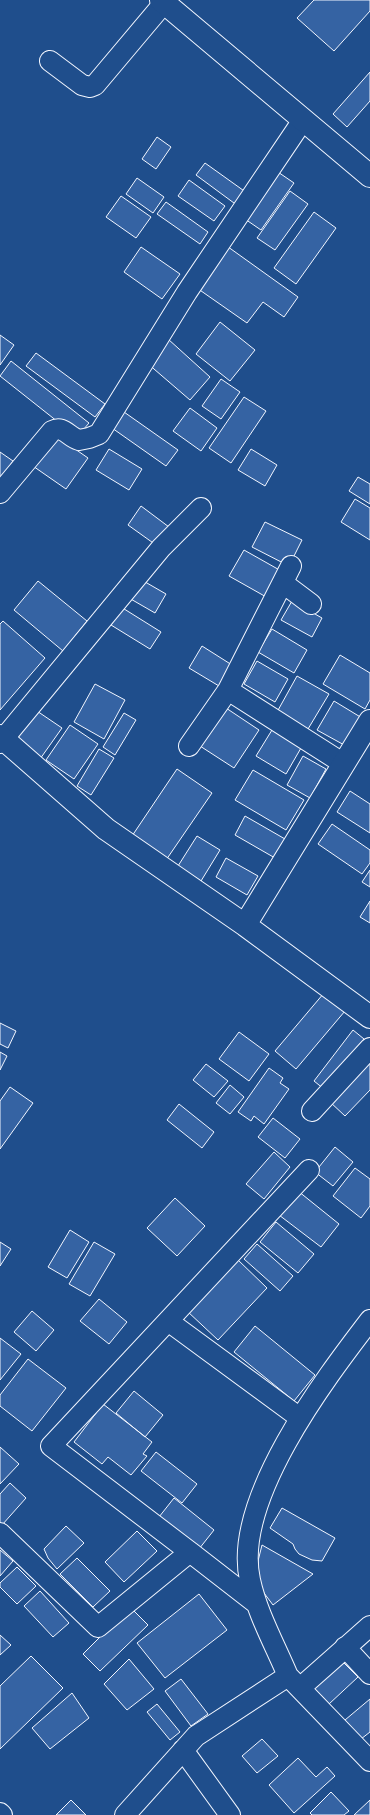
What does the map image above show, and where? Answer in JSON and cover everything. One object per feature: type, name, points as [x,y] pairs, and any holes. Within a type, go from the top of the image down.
[{"type":"street","points":[[50,61],[82,85],[90,87],[95,85],[163,1],[370,176]]},
{"type":"street","points":[[0,493],[52,431],[57,428],[63,429],[79,440],[99,434],[187,292],[303,120]]},
{"type":"street","points":[[201,508],[161,548],[1,739],[106,829],[245,925],[370,1017]]},
{"type":"street","points":[[189,746],[228,690],[287,575],[311,604]]},
{"type":"street","points":[[228,690],[344,764]]},
{"type":"street","points":[[245,925],[370,721]]},
{"type":"street","points":[[312,1111],[370,1048]]},
{"type":"street","points":[[258,1604],[51,1446],[309,1170]]},
{"type":"street","points":[[370,1320],[345,1352],[300,1418],[273,1467],[257,1507],[251,1532],[248,1557],[249,1572],[258,1604],[294,1682],[370,1761]]},
{"type":"street","points":[[168,1321],[300,1418]]},
{"type":"street","points":[[0,1534],[98,1627],[190,1552]]},
{"type":"street","points":[[125,1815],[196,1736],[294,1682],[345,1647],[370,1626]]},
{"type":"street","points":[[345,1647],[370,1674]]},
{"type":"street","points":[[183,1750],[230,1815]]},
{"type":"building","points":[[314,0],[370,0],[370,11],[334,51],[297,18]]},
{"type":"building","points":[[370,72],[370,101],[347,127],[333,114]]},
{"type":"building","points":[[157,137],[171,147],[156,169],[142,159]]},
{"type":"building","points":[[205,163],[247,193],[238,206],[196,175]]},
{"type":"building","points":[[275,170],[294,183],[261,230],[242,217]]},
{"type":"building","points":[[137,178],[164,197],[153,213],[126,194]]},
{"type":"building","points":[[189,180],[225,206],[214,221],[178,196]]},
{"type":"building","points":[[290,191],[308,204],[275,250],[257,238]]},
{"type":"building","points":[[121,196],[151,217],[136,238],[106,217]]},
{"type":"building","points":[[166,202],[208,232],[200,244],[157,214]]},
{"type":"building","points":[[314,212],[336,228],[296,284],[274,268]]},
{"type":"building","points":[[224,244],[298,297],[284,317],[263,302],[247,323],[194,286]]},
{"type":"building","points":[[141,247],[180,274],[162,299],[124,272]]},
{"type":"building","points":[[220,322],[255,350],[230,381],[196,354]]},
{"type":"building","points":[[0,335],[14,345],[0,365]]},
{"type":"building","points":[[168,339],[210,377],[190,400],[147,363]]},
{"type":"building","points":[[36,353],[105,404],[95,417],[26,366]]},
{"type":"building","points":[[11,361],[89,423],[77,437],[0,376]]},
{"type":"building","points":[[221,379],[240,392],[221,419],[202,406]]},
{"type":"building","points":[[244,397],[266,411],[231,463],[209,448]]},
{"type":"building","points":[[190,408],[217,428],[201,451],[173,431]]},
{"type":"building","points":[[124,412],[178,450],[166,466],[112,428]]},
{"type":"building","points":[[52,433],[88,458],[66,489],[30,464]]},
{"type":"building","points":[[109,449],[142,469],[129,490],[96,470]]},
{"type":"building","points":[[251,449],[277,465],[265,486],[238,470]]},
{"type":"building","points":[[0,452],[13,461],[0,480]]},
{"type":"building","points":[[358,477],[370,484],[370,504],[349,491]]},
{"type":"building","points":[[355,499],[370,508],[370,540],[341,522]]},
{"type":"building","points":[[141,506],[169,527],[156,545],[128,525]]},
{"type":"building","points":[[265,522],[302,540],[289,566],[252,547]]},
{"type":"building","points":[[244,550],[283,572],[268,598],[229,576]]},
{"type":"building","points":[[140,579],[166,594],[155,613],[129,598]]},
{"type":"building","points":[[38,581],[87,621],[63,651],[14,610]]},
{"type":"building","points":[[292,601],[322,618],[312,637],[281,620]]},
{"type":"building","points":[[121,607],[161,632],[150,649],[111,625]]},
{"type":"building","points":[[3,621],[45,658],[0,710],[0,624]]},
{"type":"building","points":[[272,629],[307,650],[294,673],[258,652]]},
{"type":"building","points":[[202,646],[232,665],[219,686],[189,668]]},
{"type":"building","points":[[340,655],[370,673],[370,700],[365,709],[323,684]]},
{"type":"building","points":[[257,661],[288,679],[275,702],[244,684]]},
{"type":"building","points":[[297,676],[329,694],[308,729],[277,712]]},
{"type":"building","points":[[95,684],[125,700],[104,739],[74,722]]},
{"type":"building","points":[[334,701],[362,718],[346,746],[317,730]]},
{"type":"building","points":[[226,708],[259,730],[234,768],[200,746]]},
{"type":"building","points":[[34,709],[62,728],[40,759],[12,740]]},
{"type":"building","points":[[124,713],[136,720],[115,755],[103,747]]},
{"type":"building","points":[[70,725],[98,744],[74,779],[46,760]]},
{"type":"building","points":[[272,730],[301,748],[286,774],[256,756]]},
{"type":"building","points":[[99,749],[114,758],[91,795],[77,786]]},
{"type":"building","points":[[303,756],[326,769],[310,798],[287,785]]},
{"type":"building","points":[[177,769],[212,793],[164,863],[130,839]]},
{"type":"building","points":[[253,770],[304,800],[286,830],[235,800]]},
{"type":"building","points":[[350,791],[370,804],[370,833],[337,812]]},
{"type":"building","points":[[245,816],[285,839],[275,858],[235,835]]},
{"type":"building","points":[[332,824],[370,850],[370,863],[362,874],[318,844]]},
{"type":"building","points":[[197,836],[220,850],[201,881],[178,866]]},
{"type":"building","points":[[226,858],[258,876],[247,895],[216,877]]},
{"type":"building","points":[[370,870],[370,887],[362,882]]},
{"type":"building","points":[[370,901],[370,923],[360,917]]},
{"type":"building","points":[[324,993],[345,1011],[296,1069],[275,1051]]},
{"type":"building","points":[[0,1023],[16,1031],[8,1048],[0,1044]]},
{"type":"building","points":[[353,1030],[364,1039],[324,1089],[314,1081]]},
{"type":"building","points":[[239,1032],[269,1054],[249,1081],[219,1059]]},
{"type":"building","points":[[0,1052],[7,1056],[0,1070]]},
{"type":"building","points":[[370,1057],[370,1090],[345,1116],[329,1101]]},
{"type":"building","points":[[206,1064],[228,1081],[214,1097],[193,1080]]},
{"type":"building","points":[[269,1068],[283,1078],[280,1083],[289,1089],[264,1124],[254,1116],[251,1121],[238,1112]]},
{"type":"building","points":[[230,1085],[244,1097],[230,1114],[216,1103]]},
{"type":"building","points":[[10,1087],[33,1103],[0,1149],[0,1101]]},
{"type":"building","points":[[179,1104],[214,1132],[202,1148],[167,1120]]},
{"type":"building","points":[[273,1118],[300,1139],[285,1158],[258,1137]]},
{"type":"building","points":[[335,1147],[353,1162],[333,1186],[315,1172]]},
{"type":"building","points":[[274,1152],[290,1167],[264,1199],[246,1184]]},
{"type":"building","points":[[355,1168],[370,1179],[370,1206],[361,1218],[333,1196]]},
{"type":"building","points":[[298,1191],[339,1224],[321,1247],[279,1215]]},
{"type":"building","points":[[175,1198],[205,1226],[177,1256],[147,1228]]},
{"type":"building","points":[[276,1222],[314,1254],[298,1273],[260,1242]]},
{"type":"building","points":[[70,1230],[89,1242],[67,1278],[48,1267]]},
{"type":"building","points":[[0,1242],[11,1249],[0,1266]]},
{"type":"building","points":[[94,1242],[115,1254],[90,1296],[69,1284]]},
{"type":"building","points":[[257,1244],[293,1276],[280,1291],[244,1259]]},
{"type":"building","points":[[237,1259],[267,1288],[218,1340],[187,1311]]},
{"type":"building","points":[[99,1299],[127,1322],[109,1344],[80,1321]]},
{"type":"building","points":[[32,1311],[54,1330],[36,1351],[14,1332]]},
{"type":"building","points":[[255,1326],[315,1375],[294,1401],[234,1352]]},
{"type":"building","points":[[0,1338],[21,1354],[0,1380]]},
{"type":"building","points":[[28,1359],[66,1388],[32,1431],[0,1406],[0,1395]]},
{"type":"building","points":[[134,1391],[163,1415],[145,1437],[116,1413]]},
{"type":"building","points":[[103,1404],[152,1442],[143,1454],[147,1456],[131,1475],[108,1457],[102,1464],[74,1442]]},
{"type":"building","points":[[0,1447],[19,1464],[0,1484]]},
{"type":"building","points":[[156,1452],[197,1484],[182,1503],[141,1471]]},
{"type":"building","points":[[10,1483],[26,1498],[2,1525],[0,1523],[0,1494]]},
{"type":"building","points":[[174,1498],[214,1530],[199,1549],[159,1517]]},
{"type":"building","points":[[282,1508],[335,1538],[322,1561],[312,1560],[299,1554],[293,1544],[270,1528]]},
{"type":"building","points":[[66,1526],[84,1543],[57,1569],[48,1558],[44,1549]]},
{"type":"building","points":[[137,1531],[157,1551],[124,1582],[105,1562]]},
{"type":"building","points":[[262,1545],[313,1574],[273,1605],[264,1593],[259,1580],[258,1561]]},
{"type":"building","points":[[0,1550],[13,1561],[0,1576]]},
{"type":"building","points":[[77,1558],[110,1591],[93,1607],[60,1574]]},
{"type":"building","points":[[17,1567],[36,1586],[17,1604],[0,1587],[0,1583]]},
{"type":"building","points":[[40,1591],[69,1623],[53,1637],[24,1606]]},
{"type":"building","points":[[199,1594],[227,1630],[165,1678],[137,1643]]},
{"type":"building","points":[[130,1607],[148,1625],[100,1671],[83,1654]]},
{"type":"building","points":[[0,1635],[11,1645],[0,1655]]},
{"type":"building","points":[[31,1656],[63,1688],[0,1749],[0,1686]]},
{"type":"building","points":[[338,1657],[358,1677],[329,1704],[310,1684]]},
{"type":"building","points":[[129,1659],[154,1689],[127,1710],[104,1684]]},
{"type":"building","points":[[181,1679],[208,1714],[191,1726],[165,1691]]},
{"type":"building","points":[[72,1693],[89,1718],[50,1749],[32,1728]]},
{"type":"building","points":[[370,1699],[370,1732],[361,1739],[345,1720]]},
{"type":"building","points":[[157,1704],[180,1732],[170,1740],[147,1712]]},
{"type":"building","points":[[262,1739],[278,1756],[257,1773],[242,1756]]},
{"type":"building","points":[[298,1758],[316,1777],[327,1767],[335,1776],[294,1813],[269,1785]]},
{"type":"building","points":[[331,1792],[349,1811],[344,1815],[312,1815],[310,1813]]},
{"type":"building","points":[[71,1800],[86,1815],[56,1815]]},
{"type":"building","points":[[370,1800],[370,1815],[354,1815]]}]
